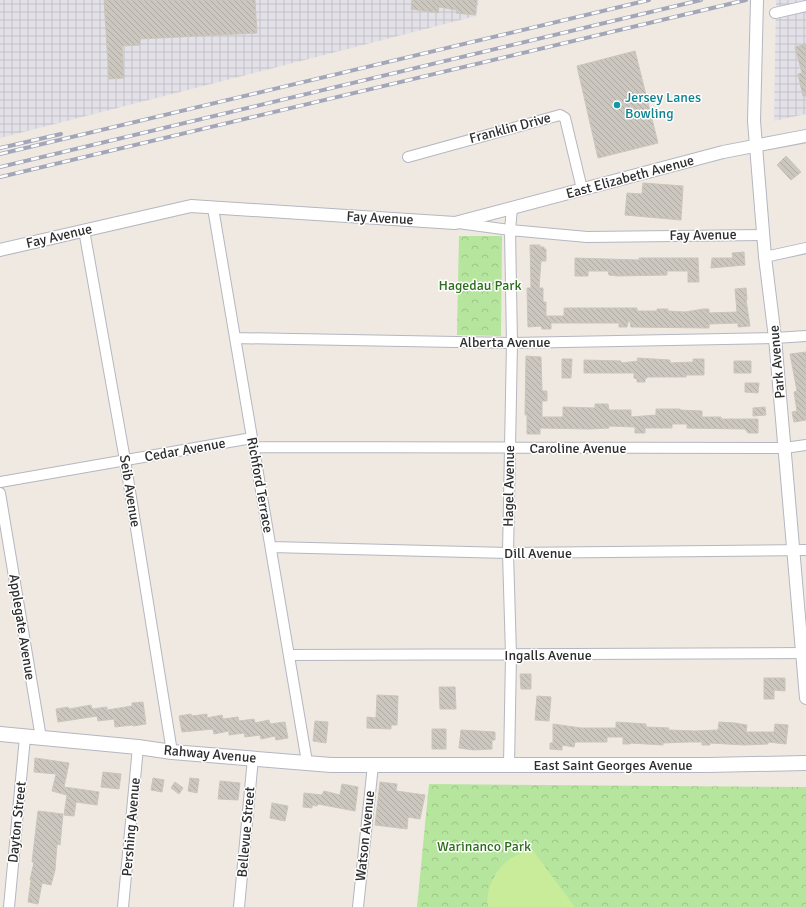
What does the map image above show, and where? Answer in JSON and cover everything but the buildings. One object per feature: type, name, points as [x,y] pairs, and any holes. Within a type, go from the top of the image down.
[{"type":"main road","name":"Rahway Avenue","points":[[0,734],[138,747],[172,752],[307,762],[373,765],[420,765]]},
{"type":"main road","name":"East Saint Georges Avenue","points":[[420,765],[806,764]]},
{"type":"street","name":"Park Avenue","points":[[757,0],[754,122],[765,257],[775,338],[804,653],[806,698]]},
{"type":"street","points":[[775,13],[806,6]]},
{"type":"street","name":"Franklin Drive","points":[[408,157],[560,115],[565,118],[582,189]]},
{"type":"street","name":"East Elizabeth Avenue","points":[[455,222],[723,152],[757,147],[806,136]]},
{"type":"street","name":"Fay Avenue","points":[[0,250],[191,206],[455,222],[510,230],[587,237],[764,235]]},
{"type":"street","name":"Richford Terrace","points":[[213,208],[307,762]]},
{"type":"street","name":"Hagel Avenue","points":[[509,765],[511,655],[508,553],[512,343],[510,230],[512,208]]},
{"type":"street","name":"Seib Avenue","points":[[84,230],[125,460],[172,752]]},
{"type":"street","points":[[765,257],[806,248]]},
{"type":"street","name":"Alberta Avenue","points":[[235,338],[512,343],[775,338],[806,336]]},
{"type":"street","name":"Cedar Avenue","points":[[0,482],[125,460],[253,443]]},
{"type":"street","name":"Caroline Avenue","points":[[253,443],[510,448],[785,448],[806,445]]},
{"type":"street","name":"Applegate Avenue","points":[[0,493],[41,738]]},
{"type":"street","name":"Dill Avenue","points":[[271,547],[508,553],[806,550]]},
{"type":"street","name":"Ingalls Avenue","points":[[289,655],[804,653]]},
{"type":"street","name":"Dayton Street","points":[[9,907],[25,737]]},
{"type":"street","name":"Pershing Avenue","points":[[123,907],[138,747]]},
{"type":"street","name":"Bellevue Street","points":[[239,907],[253,758]]},
{"type":"street","name":"Watson Avenue","points":[[358,907],[373,765]]},
{"type":"shaded area","points":[[0,0],[479,0],[476,16],[0,138]]},
{"type":"shaded area","points":[[776,0],[806,0],[806,114],[774,121]]},
{"type":"green space","name":"Hagedau Park","points":[[459,236],[502,236],[501,336],[457,335]]},
{"type":"green space","name":"Warinanco Park","points":[[429,784],[806,787],[806,907],[417,907]]},
{"type":"green space","points":[[531,848],[575,907],[488,907],[487,901],[489,888],[494,876],[509,860]]},
{"type":"railway","points":[[0,154],[649,0]]},
{"type":"railway","points":[[0,167],[701,0]]},
{"type":"railway","points":[[0,177],[746,0]]},
{"type":"railway","points":[[0,148],[61,134]]},
{"type":"place","name":"Jersey Lanes Bowling","points":[[617,105]]}]
